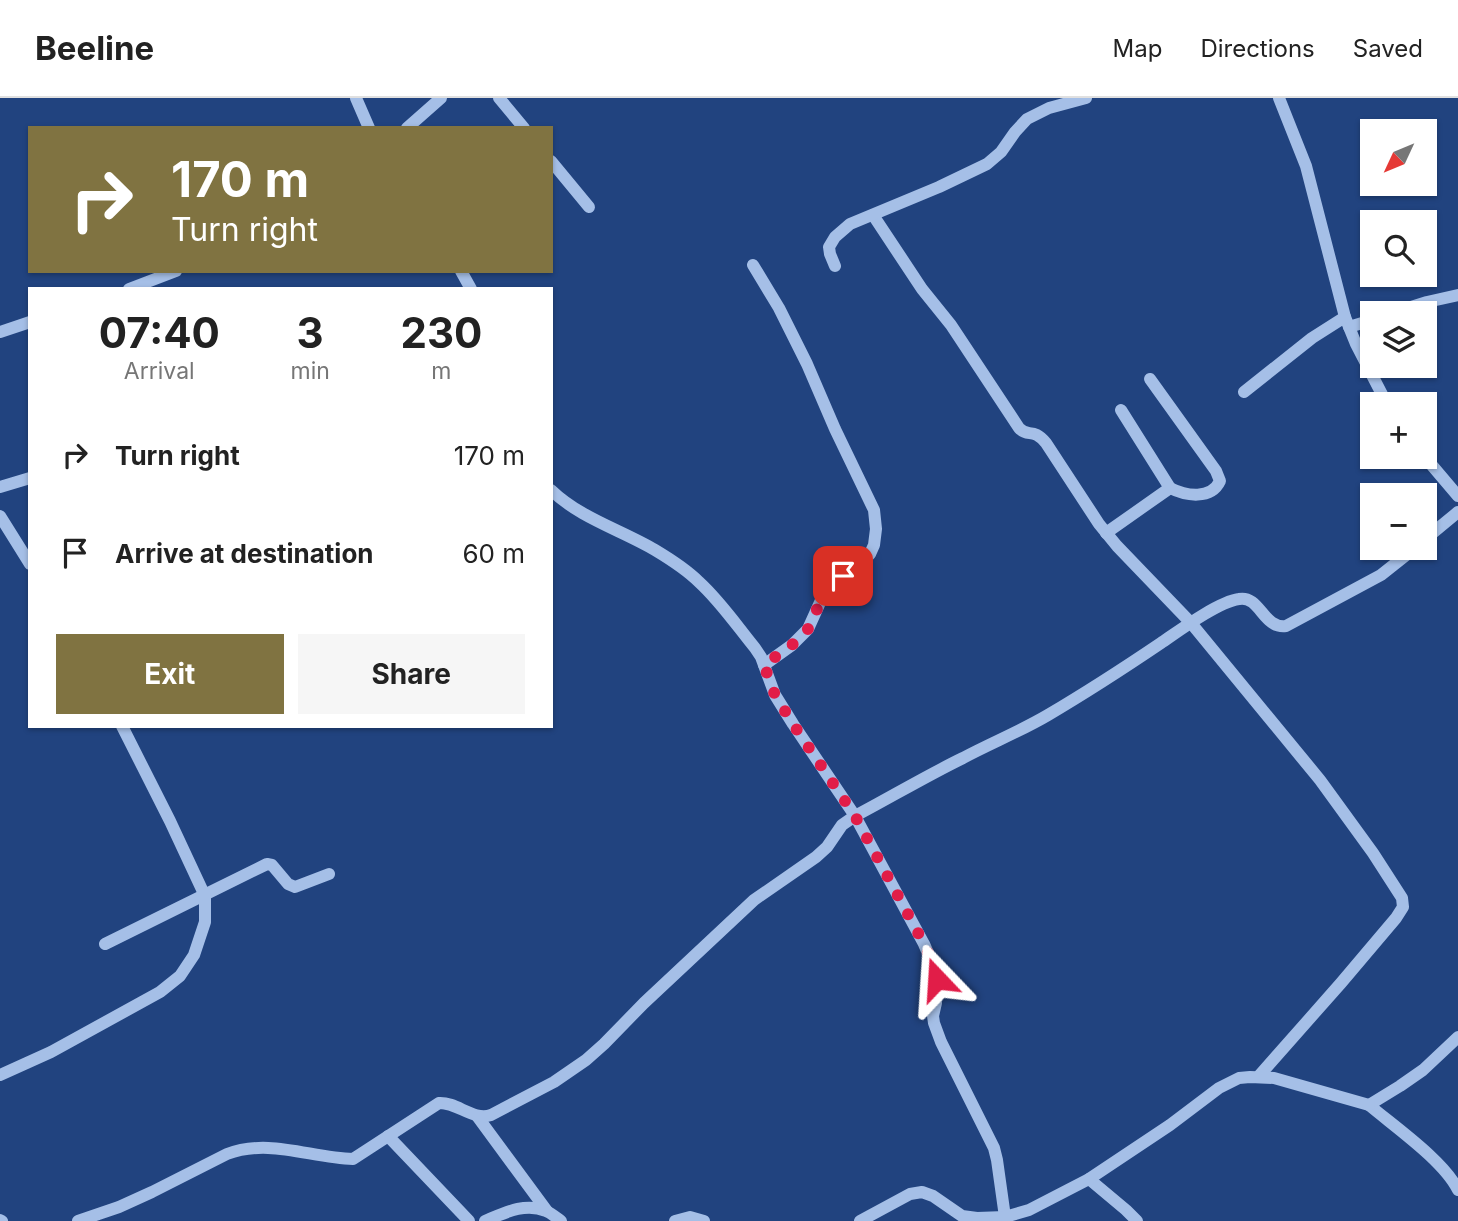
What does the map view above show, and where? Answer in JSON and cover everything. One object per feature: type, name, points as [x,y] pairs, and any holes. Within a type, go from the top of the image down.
[{"type":"street","points":[[356,98],[368,126]]},
{"type":"street","points":[[409,126],[441,98]]},
{"type":"street","points":[[499,98],[522,126]]},
{"type":"street","points":[[835,266],[830,247],[835,237],[850,224],[987,164],[1001,152],[1027,119],[1049,108],[1086,98]]},
{"type":"street","points":[[1279,98],[1306,166],[1347,322],[1381,392]]},
{"type":"street","points":[[553,163],[589,207]]},
{"type":"street","points":[[873,215],[922,289],[951,325],[1018,428],[1022,432],[1033,432],[1041,436],[1116,546],[1191,623],[1314,772],[1402,898],[1403,907],[1396,918],[1258,1077]]},
{"type":"street","points":[[753,265],[807,363],[874,510],[876,529],[870,554],[828,589],[808,629],[792,645],[764,665]]},
{"type":"street","points":[[134,287],[171,273]]},
{"type":"street","points":[[1431,301],[1458,295]]},
{"type":"street","points":[[1244,392],[1312,338],[1347,322],[1360,321]]},
{"type":"street","points":[[0,332],[28,323]]},
{"type":"street","points":[[1121,410],[1170,488],[1180,493],[1201,495],[1217,487],[1220,481],[1216,471],[1150,379]]},
{"type":"street","points":[[1435,469],[1458,496]]},
{"type":"street","points":[[0,487],[28,479]]},
{"type":"street","points":[[1106,533],[1170,488]]},
{"type":"street","points":[[553,492],[592,518],[653,549],[692,576],[755,648],[775,695],[855,816],[934,967],[937,979],[934,1023],[994,1148],[1005,1217]]},
{"type":"street","points":[[1437,529],[1458,512]]},
{"type":"street","points":[[0,516],[28,561]]},
{"type":"street","points":[[78,1221],[152,1192],[240,1149],[262,1147],[353,1159],[439,1103],[446,1103],[477,1116],[491,1115],[554,1082],[586,1060],[754,900],[816,857],[827,847],[842,825],[855,816],[1049,714],[1229,601],[1247,599],[1269,621],[1275,625],[1286,626],[1381,575],[1400,560]]},
{"type":"street","points":[[0,1075],[51,1052],[160,992],[180,976],[194,955],[205,922],[205,896],[123,728]]},
{"type":"street","points":[[105,944],[267,864],[272,865],[288,884],[295,887],[329,873]]},
{"type":"street","points":[[1369,1105],[1423,1070],[1458,1037]]},
{"type":"street","points":[[860,1221],[910,1194],[922,1192],[933,1196],[959,1219],[1005,1217],[1029,1210],[1089,1179],[1170,1125],[1219,1088],[1239,1078],[1258,1077],[1274,1078],[1369,1105],[1436,1161],[1458,1190]]},
{"type":"street","points":[[477,1116],[547,1211],[561,1221]]},
{"type":"street","points":[[388,1136],[469,1221]]},
{"type":"street","points":[[1089,1179],[1137,1221]]},
{"type":"street","points":[[485,1221],[514,1209],[547,1211]]},
{"type":"street","points":[[675,1221],[690,1217],[704,1221]]},
{"type":"route","points":[[843,576],[822,598],[808,629],[792,645],[764,665],[775,695],[855,816],[924,944],[937,979]]}]
